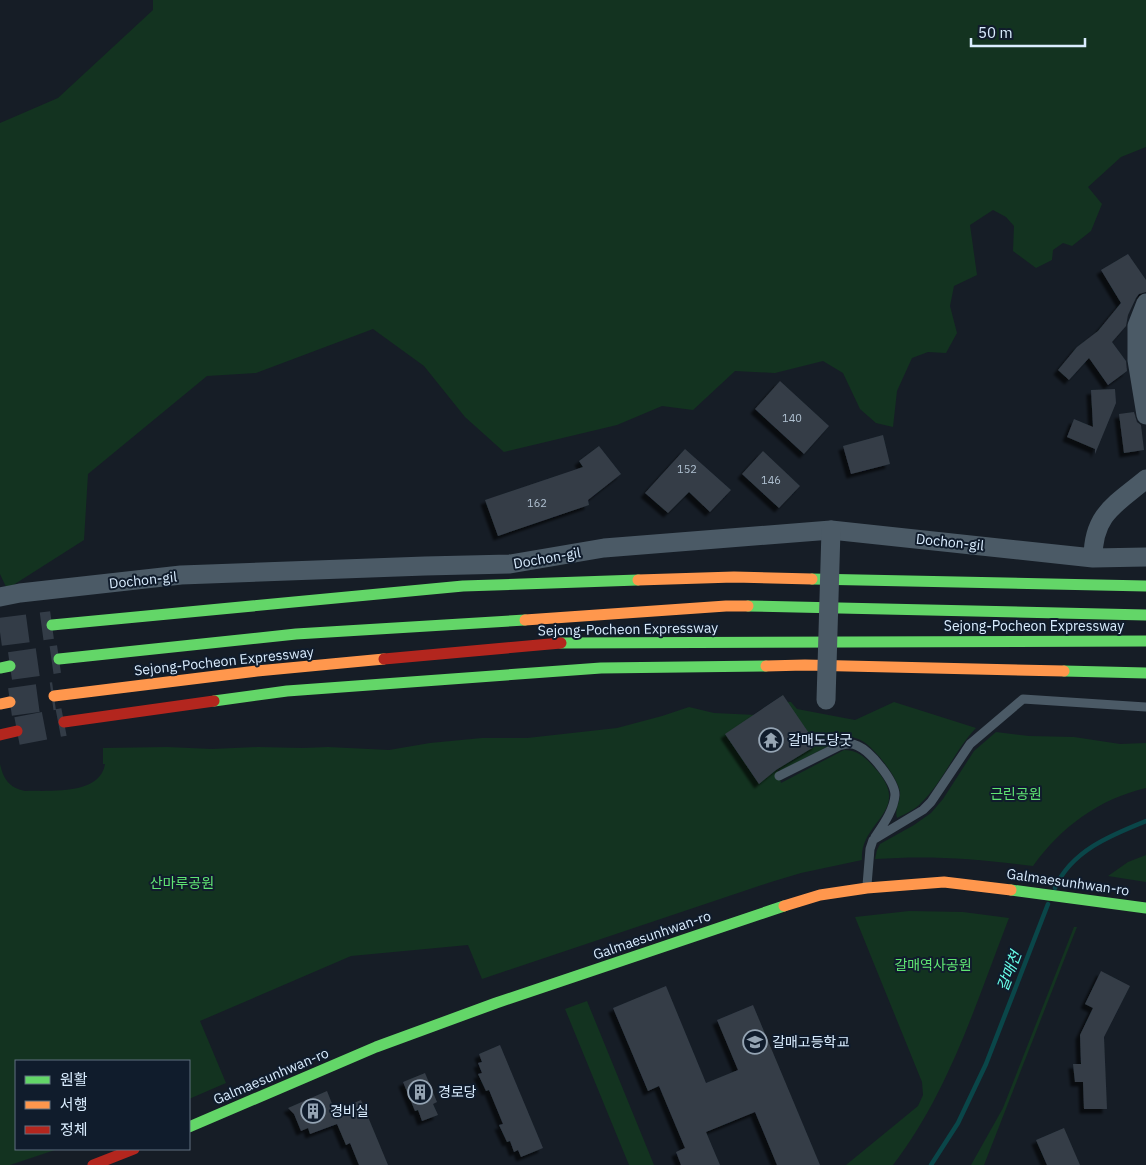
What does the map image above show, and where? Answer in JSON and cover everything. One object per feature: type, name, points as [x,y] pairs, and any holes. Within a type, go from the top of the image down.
[{"type":"main road","points":[[52,625],[472,586],[734,577],[1146,586]]},
{"type":"main road","name":"Sejong-Pocheon Expressway","points":[[58,659],[296,634],[726,606],[1146,615]]},
{"type":"main road","name":"Sejong-Pocheon Expressway","points":[[54,696],[257,671],[572,642],[1146,641]]},
{"type":"main road","points":[[64,722],[288,691],[601,668],[805,665],[1146,673]]},
{"type":"main road","points":[[0,735],[17,732]]},
{"type":"main road","name":"Galmaesunhwan-ro","points":[[190,1127],[376,1047],[496,1003],[777,908],[820,896],[867,888],[944,882],[1021,890],[1146,908]]},
{"type":"main road","points":[[92,1165],[131,1150]]},
{"type":"street","points":[[1146,303],[1137,326],[1137,360],[1146,415]]},
{"type":"street","points":[[1093,558],[1093,540],[1099,525],[1114,503],[1146,479]]},
{"type":"street","points":[[826,700],[831,530]]},
{"type":"street","name":"Dochon-gil","points":[[0,597],[20,593],[180,575],[510,564],[604,548],[831,530],[1093,558],[1146,558]]},
{"type":"lane","points":[[873,840],[923,810],[932,802],[970,744],[1023,698],[1146,707]]},
{"type":"lane","points":[[779,776],[839,746],[849,743],[868,752],[880,766],[895,792],[893,804],[870,849],[867,888]]},
{"type":"green space","points":[[153,0],[1146,0],[1146,147],[1121,157],[1088,187],[1102,204],[1091,231],[1072,246],[1063,243],[1053,250],[1052,260],[1036,268],[1013,251],[1014,226],[1006,217],[993,210],[970,225],[977,275],[954,286],[950,306],[957,333],[946,353],[928,352],[912,358],[897,391],[893,427],[876,423],[860,409],[843,373],[823,361],[775,373],[735,371],[693,410],[662,406],[617,425],[504,452],[465,417],[424,366],[373,329],[256,373],[207,376],[88,474],[84,540],[7,589],[0,574],[0,123],[58,98],[153,10]]},
{"type":"green space","name":"산마루공원","points":[[777,701],[791,702],[797,709],[855,720],[894,702],[976,728],[928,796],[915,808],[897,818],[896,812],[900,792],[895,779],[874,751],[858,739],[846,737],[782,770],[778,770],[781,783],[844,750],[857,753],[870,763],[885,781],[889,794],[888,805],[863,846],[862,860],[801,873],[771,882],[482,979],[468,945],[351,956],[200,1021],[226,1083],[190,1099],[190,1060],[15,1060],[15,1150],[55,1150],[10,1165],[0,1165],[0,764],[5,778],[19,790],[60,790],[72,789],[94,782],[101,774],[105,764],[103,764],[103,748],[328,747],[389,750],[430,743],[482,738],[527,738],[617,728],[689,707],[714,713],[756,715]]},
{"type":"green space","name":"근린공원","points":[[996,732],[1029,736],[1074,737],[1120,744],[1146,743],[1146,788],[1112,799],[1082,816],[1056,839],[1033,866],[955,858],[875,859],[880,844],[931,813],[943,799],[974,751]]},
{"type":"green space","points":[[1146,855],[1146,882],[1108,876],[1128,862]]},
{"type":"green space","name":"갈매역사공원","points":[[909,911],[963,912],[1009,918],[960,1046],[930,1108],[913,1137],[893,1165],[846,1165],[918,1106],[923,1095],[922,1082],[855,917]]},
{"type":"green space","points":[[1074,927],[1077,927],[984,1165],[971,1165],[1003,1108]]},
{"type":"green space","points":[[587,1001],[654,1165],[629,1165],[565,1009]]},
{"type":"building","points":[[1128,254],[1146,280],[1146,292],[1139,294],[1136,298],[1128,315],[1126,326],[1112,342],[1126,361],[1127,371],[1108,385],[1089,358],[1069,380],[1058,370],[1077,347],[1098,331],[1121,303],[1101,270]]},
{"type":"building","points":[[780,381],[829,426],[804,454],[755,409]]},
{"type":"building","points":[[1115,389],[1116,403],[1095,454],[1095,449],[1067,437],[1074,419],[1093,427],[1091,390]]},
{"type":"building","points":[[1134,412],[1137,422],[1141,425],[1144,450],[1124,453],[1119,414]]},
{"type":"building","points":[[883,435],[890,464],[851,474],[843,446]]},
{"type":"building","points":[[599,446],[621,474],[588,500],[589,505],[498,536],[485,500],[583,467],[579,461]]},
{"type":"building","points":[[685,449],[731,490],[710,512],[689,492],[668,513],[645,493]]},
{"type":"building","points":[[763,451],[800,486],[779,508],[742,474]]},
{"type":"building","name":"갈매도당굿","points":[[783,695],[817,745],[776,770],[759,784],[725,734]]},
{"type":"building","points":[[1101,971],[1130,986],[1104,1037],[1107,1109],[1084,1109],[1083,1082],[1075,1082],[1073,1064],[1081,1064],[1080,1035],[1093,1008],[1085,1004]]},
{"type":"building","points":[[666,986],[706,1083],[738,1070],[717,1020],[753,1005],[820,1165],[777,1165],[755,1112],[706,1132],[720,1165],[681,1165],[676,1152],[685,1148],[659,1086],[648,1091],[613,1008]]},
{"type":"building","points":[[500,1045],[543,1148],[521,1157],[518,1150],[514,1152],[510,1141],[507,1142],[499,1125],[503,1124],[489,1090],[486,1091],[478,1074],[482,1073],[478,1063],[482,1062],[479,1054]]},
{"type":"building","name":"경로당","points":[[425,1073],[437,1102],[433,1104],[438,1115],[422,1121],[418,1110],[415,1111],[403,1082]]},
{"type":"building","points":[[327,1091],[335,1111],[361,1100],[388,1165],[359,1165],[350,1143],[346,1145],[337,1124],[310,1134],[308,1128],[301,1131],[294,1114],[288,1108]]},
{"type":"building","points":[[1064,1128],[1080,1165],[1047,1165],[1036,1140]]},
{"type":"waterway","name":"갈매천","points":[[1055,888],[1062,875],[1082,854],[1119,832],[1146,821]]},
{"type":"waterway","name":"갈매천","points":[[931,1165],[958,1123],[986,1064],[1048,904]]},
{"type":"tunnel","points":[[0,632],[52,625]]},
{"type":"tunnel","points":[[10,666],[59,659]]},
{"type":"tunnel","points":[[10,702],[54,696]]},
{"type":"tunnel","points":[[17,731],[64,722]]},
{"type":"traffic: fast","points":[[812,579],[1146,586]]},
{"type":"traffic: fast","points":[[52,625],[463,586],[638,580]]},
{"type":"traffic: fast","points":[[748,606],[1146,615]]},
{"type":"traffic: fast","points":[[59,659],[296,634],[525,620]]},
{"type":"traffic: fast","points":[[561,643],[1146,641]]},
{"type":"traffic: fast","points":[[0,668],[10,666]]},
{"type":"traffic: fast","points":[[214,701],[287,691],[601,668],[766,666]]},
{"type":"traffic: fast","points":[[1064,671],[1146,673]]},
{"type":"traffic: fast","points":[[1011,890],[1146,908]]},
{"type":"traffic: fast","points":[[190,1127],[376,1047],[496,1003],[784,906]]},
{"type":"traffic: slow","points":[[638,580],[734,577],[812,579]]},
{"type":"traffic: slow","points":[[525,620],[748,606]]},
{"type":"traffic: slow","points":[[54,696],[257,671],[384,659]]},
{"type":"traffic: slow","points":[[766,666],[805,665],[1064,671]]},
{"type":"traffic: slow","points":[[0,704],[10,702]]},
{"type":"traffic: slow","points":[[784,906],[820,895],[867,888],[944,882],[1011,890]]},
{"type":"traffic: jam","points":[[384,659],[561,643]]},
{"type":"traffic: jam","points":[[64,722],[214,701]]},
{"type":"traffic: jam","points":[[0,735],[17,731]]},
{"type":"traffic: jam","points":[[93,1165],[131,1150]]},
{"type":"place","name":"갈매도당굿","points":[[771,740]]},
{"type":"place","name":"갈매고등학교","points":[[755,1042]]},
{"type":"place","name":"경로당","points":[[420,1092]]},
{"type":"place","name":"경비실","points":[[313,1111]]}]
